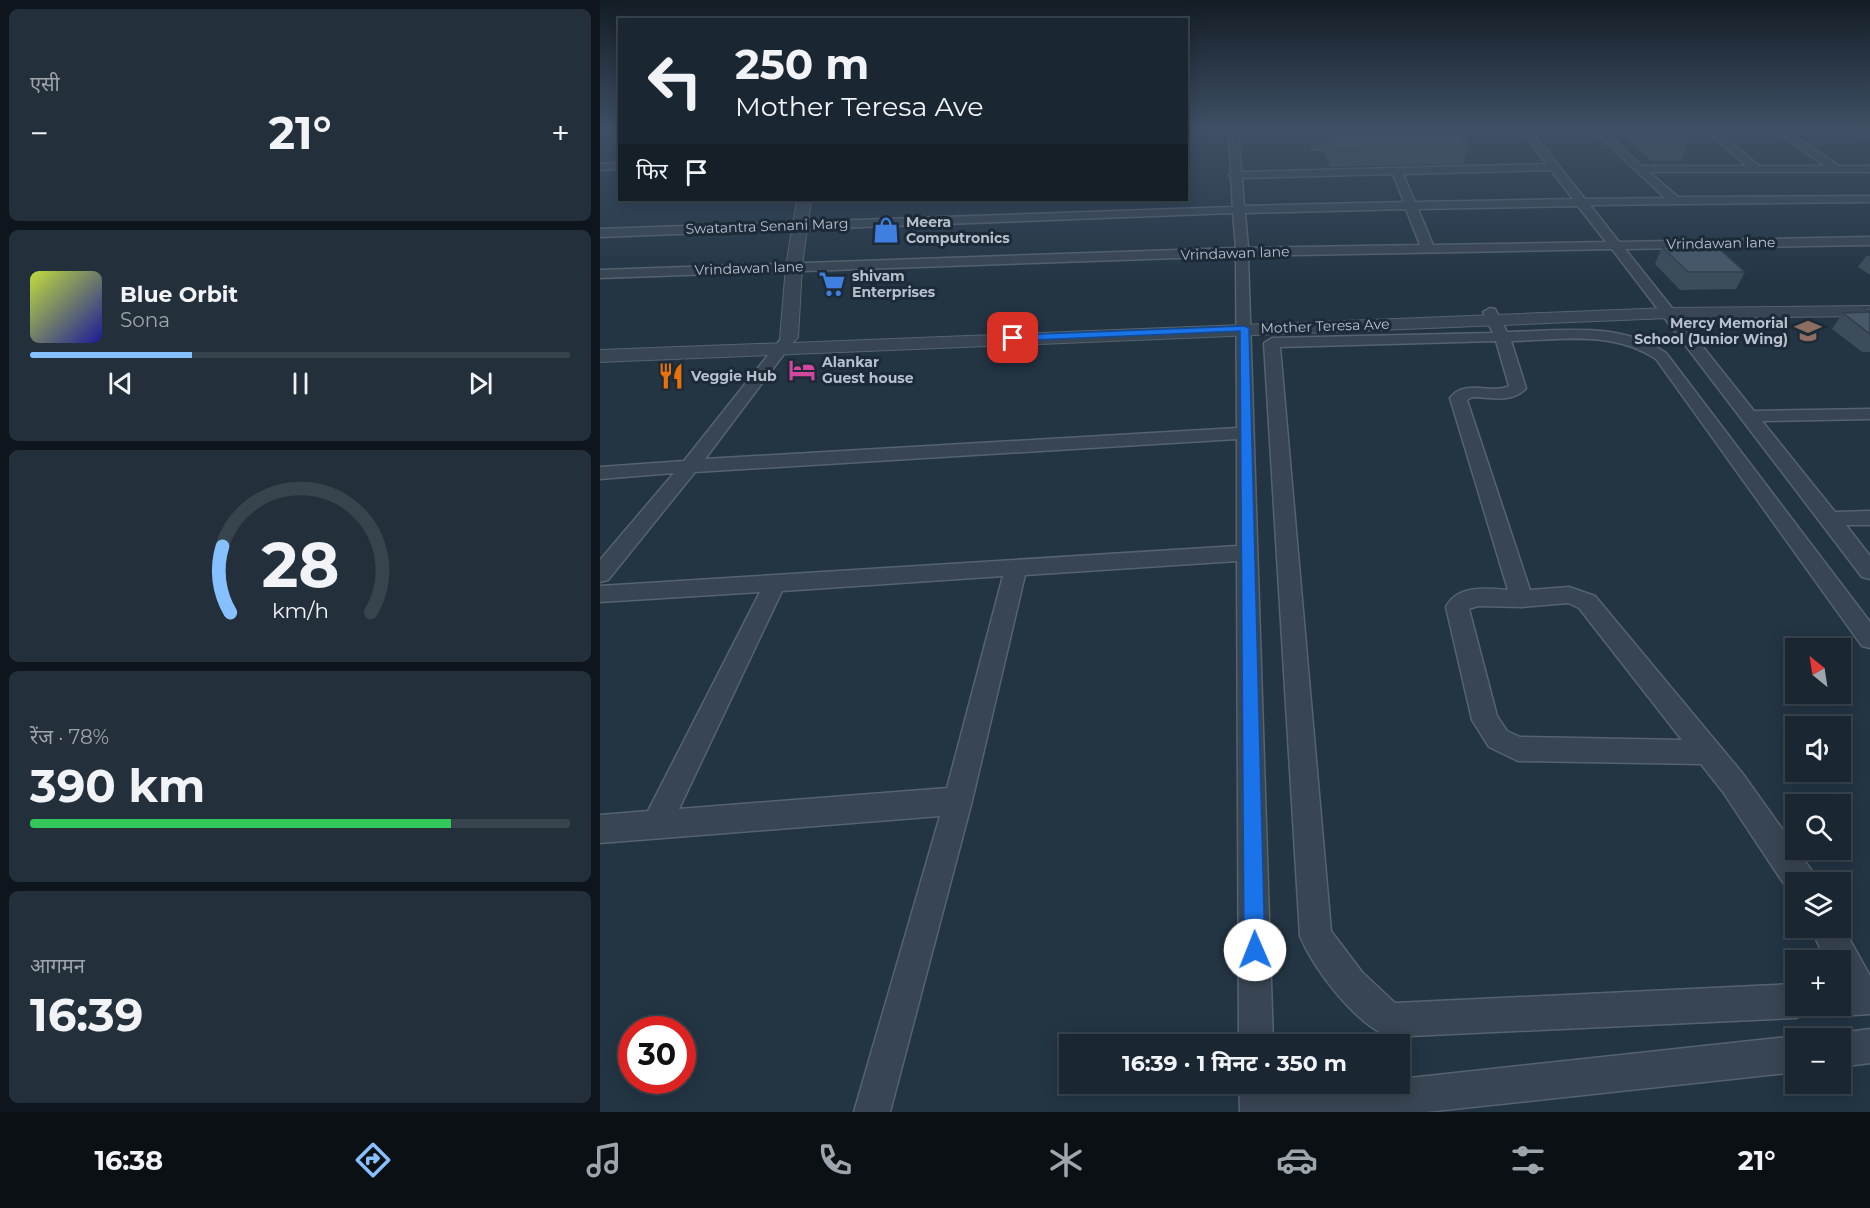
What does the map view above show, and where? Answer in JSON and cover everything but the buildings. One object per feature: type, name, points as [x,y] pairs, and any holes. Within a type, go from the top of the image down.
[{"type":"street","points":[[1235,182],[1242,252],[1244,325],[1256,1034]]},
{"type":"street","points":[[1402,182],[1428,249]]},
{"type":"street","points":[[1566,182],[1870,571]]},
{"type":"street","points":[[1654,182],[1674,200]]},
{"type":"street","name":"Swatantra Senani Marg","points":[[600,233],[1237,210],[1581,201],[1870,199]]},
{"type":"street","points":[[600,574],[690,466],[786,343],[804,201]]},
{"type":"street","name":"Vrindawan lane","points":[[600,274],[1242,252],[1870,241]]},
{"type":"street","points":[[1666,309],[1870,303]]},
{"type":"street","points":[[1666,309],[1870,311]]},
{"type":"street","name":"Mother Teresa Ave","points":[[600,356],[786,343],[1244,325],[1496,323],[1666,309]]},
{"type":"street","points":[[1496,323],[1518,388],[1508,393],[1468,393],[1458,398],[1522,599]]},
{"type":"street","points":[[1785,1002],[1389,1020],[1350,984],[1316,936],[1272,343],[1496,323],[1621,337],[1661,356],[1870,639]]},
{"type":"street","points":[[600,347],[786,343]]},
{"type":"street","points":[[1749,416],[1870,414]]},
{"type":"street","points":[[600,473],[1245,433]]},
{"type":"street","points":[[1830,519],[1870,518]]},
{"type":"street","points":[[600,594],[1016,569],[1248,552]]},
{"type":"street","points":[[872,1112],[958,801],[1016,569]]},
{"type":"street","points":[[657,824],[775,583]]},
{"type":"street","points":[[1708,752],[1518,749],[1498,739],[1485,720],[1457,607],[1466,599],[1473,598],[1522,599],[1569,595],[1587,602],[1708,752],[1768,832],[1794,872]]},
{"type":"street","points":[[600,829],[958,801]]},
{"type":"street","points":[[1831,938],[1858,998]]},
{"type":"street","points":[[1851,1049],[1870,1046]]},
{"type":"street","points":[[1257,1094],[1258,1112],[1785,1055]]},
{"type":"place","name":"Meera Computronics","points":[[886,230]]},
{"type":"place","name":"shivam Enterprises","points":[[832,284]]},
{"type":"place","name":"Mercy Memorial School (Junior Wing)","points":[[1808,331]]},
{"type":"place","name":"Alankar Guest house","points":[[802,370]]},
{"type":"place","name":"Veggie Hub","points":[[671,376]]},
{"type":"route","points":[[1013,338],[1244,328],[1255,950]]}]
